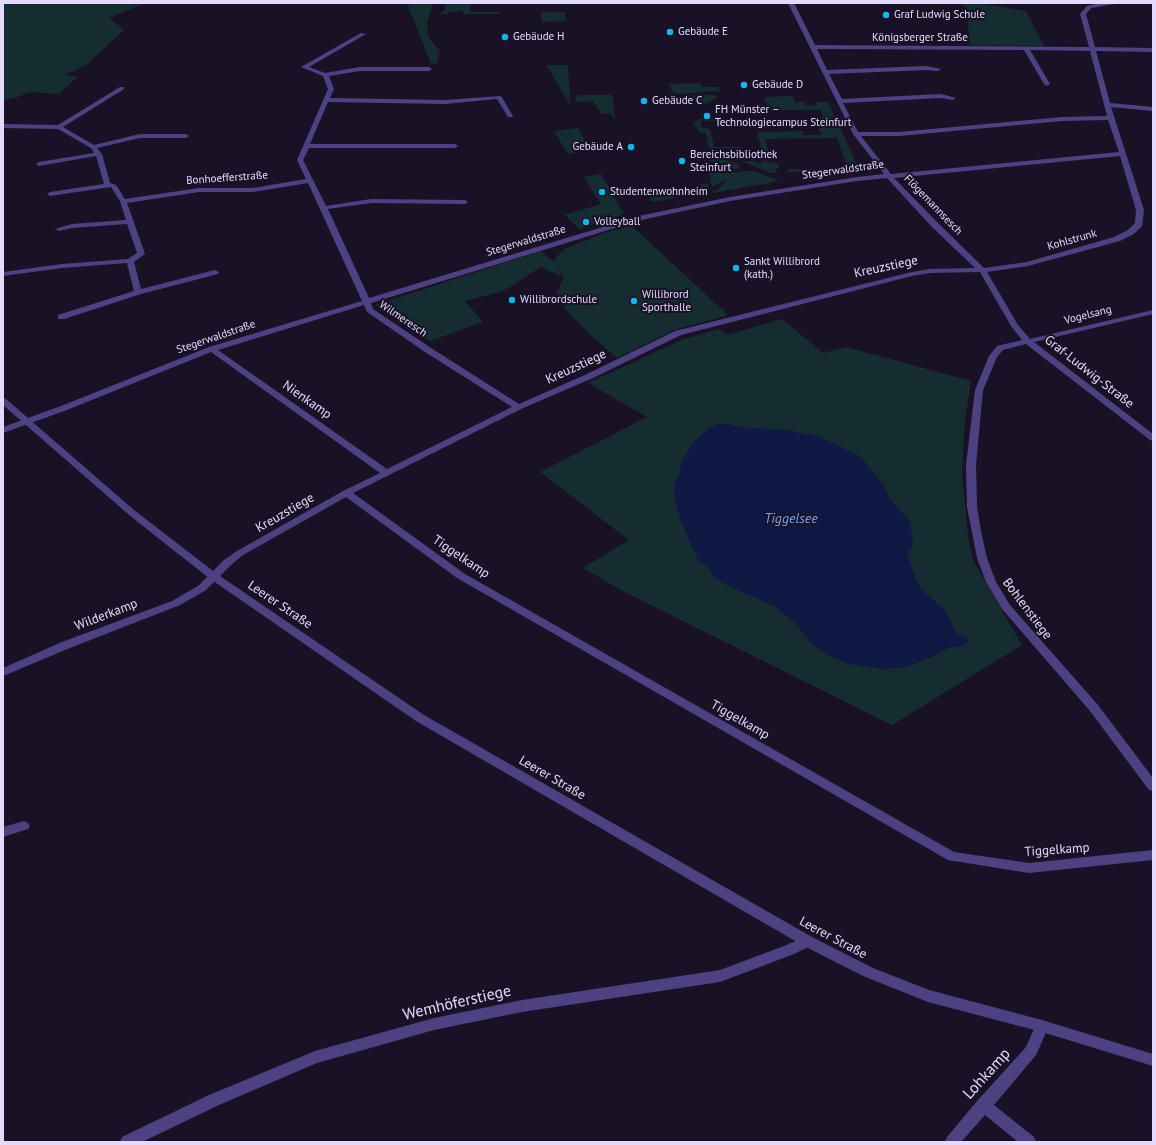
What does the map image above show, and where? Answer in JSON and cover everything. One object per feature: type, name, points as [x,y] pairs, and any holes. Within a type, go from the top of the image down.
[{"type":"street","name":"Flögemannsesch","points":[[791,3],[856,134],[888,175],[934,224],[982,270]]},
{"type":"street","points":[[1101,3],[1117,3]]},
{"type":"street","name":"Kohlstrunk","points":[[982,270],[1028,264],[1117,239],[1131,232],[1139,224],[1140,210],[1107,105],[1083,14],[1089,7],[1101,3]]},
{"type":"street","points":[[363,34],[304,67],[325,75],[360,69],[429,69]]},
{"type":"street","name":"Königsberger Straße","points":[[813,47],[1026,49],[1092,48],[1153,50]]},
{"type":"street","points":[[1026,49],[1047,84]]},
{"type":"street","points":[[826,72],[926,68],[938,69]]},
{"type":"street","name":"Wilmeresch","points":[[325,75],[330,82],[331,89],[300,160],[309,181],[324,208],[370,310],[428,350],[518,407]]},
{"type":"street","points":[[59,127],[122,88]]},
{"type":"street","points":[[839,101],[941,96],[953,98]]},
{"type":"street","points":[[327,100],[446,102],[499,97],[510,116]]},
{"type":"street","points":[[1107,105],[1153,109]]},
{"type":"street","points":[[856,134],[899,134],[1062,118],[1111,118]]},
{"type":"street","points":[[3,126],[59,127],[93,147],[99,154],[108,184],[114,186],[123,201],[141,254],[130,261],[62,266],[3,274]]},
{"type":"street","points":[[93,147],[140,136],[186,136]]},
{"type":"street","points":[[305,146],[456,146]]},
{"type":"street","points":[[39,164],[99,154]]},
{"type":"street","name":"Stegerwaldstraße","points":[[3,430],[64,408],[212,349],[639,218],[760,194],[888,175],[1122,154]]},
{"type":"street","name":"Bonhoefferstraße","points":[[123,201],[199,190],[253,190],[309,181]]},
{"type":"street","points":[[50,194],[111,185]]},
{"type":"street","points":[[324,208],[371,201],[466,202]]},
{"type":"street","points":[[59,229],[72,226],[130,222]]},
{"type":"street","points":[[130,261],[138,292]]},
{"type":"street","points":[[982,270],[1015,326],[1028,342]]},
{"type":"street","name":"Kreuzstiege","points":[[213,576],[240,553],[386,472],[468,434],[518,407],[590,376],[678,333],[912,274],[930,271],[982,270]]},
{"type":"street","points":[[61,317],[138,292],[215,272]]},
{"type":"street","name":"Vogelsang","points":[[1028,342],[1153,312]]},
{"type":"street","name":"Graf-Ludwig-Straße","points":[[1028,342],[1153,438]]},
{"type":"street","name":"Bohlenstiege","points":[[1028,342],[1000,348],[993,356],[979,390],[970,465],[972,508],[982,558],[991,582],[1006,607],[1094,708],[1153,787]]},
{"type":"street","name":"Nienkamp","points":[[212,349],[386,472]]},
{"type":"street","name":"Leerer Straße","points":[[3,401],[131,512],[213,576],[420,718],[807,941],[868,972],[928,996],[1042,1026],[1153,1060]]},
{"type":"street","name":"Tiggelkamp","points":[[346,493],[461,576],[952,858],[1029,868],[1153,855]]},
{"type":"street","name":"Wilderkamp","points":[[3,672],[66,645],[176,603],[202,588],[213,576]]},
{"type":"street","points":[[3,832],[24,826]]},
{"type":"street","name":"Wemhöferstiege","points":[[127,1142],[214,1100],[315,1057],[434,1024],[515,1008],[720,976],[789,950],[807,941]]},
{"type":"street","name":"Lohkamp","points":[[952,1142],[1031,1052],[1042,1026]]},
{"type":"street","points":[[984,1105],[1029,1142]]},
{"type":"green space","points":[[3,3],[145,3],[109,18],[124,30],[85,66],[65,75],[77,77],[59,94],[29,92],[15,98],[3,100]]},
{"type":"green space","points":[[414,3],[470,3],[470,12],[499,12],[499,14],[463,14],[463,11],[440,14],[445,10],[445,4],[433,4],[427,22],[428,36],[437,48],[441,50],[439,52],[437,63],[431,64],[408,6]]},
{"type":"green space","points":[[951,3],[977,3],[1026,11],[1044,46],[970,45],[966,6]]},
{"type":"green space","points":[[542,12],[565,12],[566,21],[542,22]]},
{"type":"green space","points":[[546,65],[568,65],[570,105],[551,73]]},
{"type":"green space","points":[[701,83],[702,87],[719,87],[720,91],[678,94],[669,90],[672,89],[670,85],[665,84]]},
{"type":"green space","points":[[700,94],[718,96],[706,104],[686,97]]},
{"type":"green space","points":[[579,95],[611,95],[613,97],[615,121],[611,113],[601,114],[593,101],[576,102],[576,97]]},
{"type":"green space","points":[[793,96],[795,102],[805,102],[806,106],[817,105],[816,102],[828,102],[859,169],[841,172],[788,172],[787,169],[848,169],[837,138],[765,139],[769,155],[763,155],[757,132],[802,131],[803,135],[821,135],[815,117],[823,117],[821,110],[768,110],[764,97]]},
{"type":"green space","points":[[716,118],[717,120],[735,119],[736,121],[700,121],[702,128],[710,129],[714,147],[742,147],[742,149],[710,148],[706,141],[709,140],[704,132],[700,133],[693,122],[700,119]]},
{"type":"green space","points":[[578,128],[590,150],[568,154],[554,131]]},
{"type":"green space","points":[[705,152],[740,165],[737,169],[733,169],[707,160]]},
{"type":"green space","points":[[742,161],[753,161],[760,164],[763,162],[759,161],[765,161],[778,164],[779,168],[775,168],[777,173],[770,173]]},
{"type":"green space","points":[[731,171],[736,173],[740,171],[755,171],[779,181],[713,193],[712,190],[716,191],[727,180],[712,187],[709,172]]},
{"type":"green space","name":"Volleyball","points":[[601,174],[624,214],[579,229],[565,215],[601,204],[584,177]]},
{"type":"green space","points":[[700,184],[708,184],[709,191],[659,201],[651,201],[649,192],[701,191]]},
{"type":"green space","points":[[632,226],[728,315],[674,330],[617,358],[587,332],[568,312],[556,295],[564,277],[556,266],[562,277],[541,267],[510,287],[499,292],[465,301],[483,322],[430,341],[375,305],[541,251],[553,261],[564,249],[607,232]]},
{"type":"green space","points":[[782,319],[823,353],[846,347],[971,381],[965,419],[962,475],[969,543],[974,562],[1022,645],[892,725],[623,591],[583,568],[629,540],[540,472],[647,417],[588,383],[684,339],[719,329],[727,335]]},
{"type":"water","name":"Tiggelsee","points":[[720,423],[750,428],[790,430],[798,433],[818,436],[860,456],[884,485],[889,498],[910,522],[913,541],[912,548],[907,554],[921,589],[946,611],[957,634],[967,638],[970,642],[961,646],[951,647],[930,658],[906,667],[884,669],[848,664],[826,654],[812,644],[794,622],[774,606],[724,584],[713,576],[709,569],[698,560],[680,519],[674,494],[674,484],[679,475],[681,463],[693,443],[709,428]]},
{"type":"place","name":"Graf Ludwig Schule","points":[[886,15]]},
{"type":"place","name":"Gebäude E","points":[[670,32]]},
{"type":"place","name":"Gebäude H","points":[[505,37]]},
{"type":"place","name":"Gebäude D","points":[[744,85]]},
{"type":"place","name":"Gebäude C","points":[[644,101]]},
{"type":"place","name":"FH Münster – Technologiecampus Steinfurt","points":[[707,116]]},
{"type":"place","name":"Gebäude A","points":[[631,147]]},
{"type":"place","name":"Bereichsbibliothek Steinfurt","points":[[682,161]]},
{"type":"place","name":"Studentenwohnheim","points":[[602,192]]},
{"type":"place","name":"Volleyball","points":[[586,222]]},
{"type":"place","name":"Sankt Willibrord (kath.)","points":[[736,268]]},
{"type":"place","name":"Willibrordschule","points":[[512,300]]},
{"type":"place","name":"Willibrord Sporthalle","points":[[634,301]]}]
